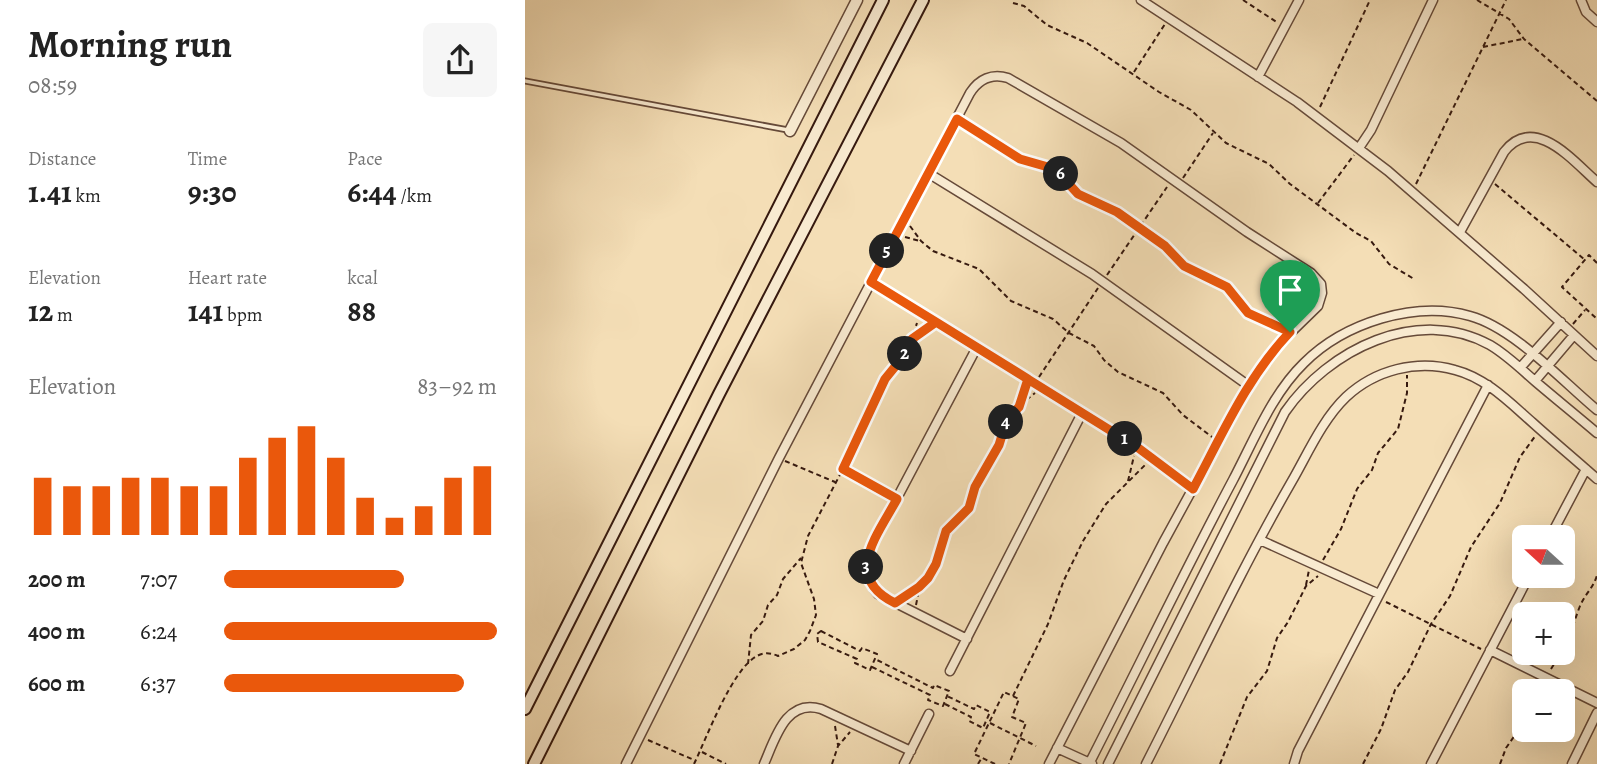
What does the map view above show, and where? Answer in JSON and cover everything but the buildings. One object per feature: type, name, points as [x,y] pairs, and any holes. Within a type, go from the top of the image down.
[{"type":"main road","points":[[525,709],[883,0]]},
{"type":"main road","points":[[534,764],[719,394],[923,0]]},
{"type":"street","points":[[790,131],[857,0]]},
{"type":"street","points":[[1141,0],[1316,116],[1359,148],[1460,232],[1597,356]]},
{"type":"street","points":[[1258,77],[1299,0]]},
{"type":"street","points":[[1359,148],[1376,120],[1433,0]]},
{"type":"street","points":[[1581,0],[1586,12],[1597,22]]},
{"type":"street","points":[[626,764],[779,458],[957,119],[977,84],[987,78],[1003,76],[1121,143],[1318,280],[1322,293],[1318,306],[1268,357],[1249,386],[1050,764]]},
{"type":"street","points":[[1460,232],[1508,148],[1523,138],[1535,137],[1553,144],[1597,182]]},
{"type":"street","points":[[928,173],[1092,274],[1249,386]]},
{"type":"street","points":[[871,282],[1137,447],[1193,489]]},
{"type":"street","points":[[1057,748],[1090,764],[1206,530],[1269,412],[1285,385],[1305,362],[1338,336],[1362,324],[1390,316],[1436,311],[1460,313],[1483,320],[1504,332],[1597,410]]},
{"type":"street","points":[[1520,368],[1561,322]]},
{"type":"street","points":[[1108,764],[1286,412],[1314,378],[1337,359],[1363,345],[1390,337],[1424,332],[1445,332],[1473,337],[1503,353],[1597,433]]},
{"type":"street","points":[[1535,382],[1571,332]]},
{"type":"street","points":[[967,639],[884,598],[873,589],[867,576],[866,564],[869,551],[977,347]]},
{"type":"street","points":[[1146,764],[1260,540],[1325,425],[1339,405],[1367,381],[1407,367],[1447,368],[1468,374],[1488,385],[1597,479]]},
{"type":"street","points":[[1294,764],[1298,751],[1488,385]]},
{"type":"street","points":[[950,671],[1082,413]]},
{"type":"street","points":[[1556,525],[1586,469]]},
{"type":"street","points":[[1260,540],[1379,596]]},
{"type":"street","points":[[1431,764],[1523,588]]},
{"type":"street","points":[[1489,652],[1597,703]]},
{"type":"street","points":[[764,764],[785,720],[792,712],[809,707],[831,713],[911,751]]},
{"type":"street","points":[[1572,764],[1597,713]]},
{"type":"street","points":[[904,764],[929,714]]},
{"type":"lane","points":[[525,81],[790,131]]},
{"type":"path","points":[[1243,0],[1285,27]]},
{"type":"path","points":[[1316,116],[1370,0]]},
{"type":"path","points":[[1477,0],[1509,19],[1524,39],[1597,101]]},
{"type":"path","points":[[1413,191],[1506,0]]},
{"type":"path","points":[[1013,3],[1024,6],[1047,25],[1077,38],[1191,110],[1213,132],[1236,149],[1269,164],[1317,204],[1371,241],[1389,264],[1414,279]]},
{"type":"path","points":[[1133,73],[1169,18]]},
{"type":"path","points":[[1483,47],[1524,39]]},
{"type":"path","points":[[957,119],[1020,159],[1055,169],[1078,194],[1117,212],[1165,246],[1184,266],[1227,287],[1248,313],[1290,332]]},
{"type":"path","points":[[1179,183],[1213,132]]},
{"type":"path","points":[[1317,204],[1359,148]]},
{"type":"path","points":[[1489,179],[1585,260]]},
{"type":"path","points":[[904,219],[921,241],[943,256],[979,269],[1011,301],[1053,319],[1069,333],[1094,346],[1118,372],[1163,393],[1183,415],[1218,442]]},
{"type":"path","points":[[896,235],[921,241]]},
{"type":"path","points":[[1597,263],[1589,255],[1562,287],[1597,319]]},
{"type":"path","points":[[1571,332],[1586,309]]},
{"type":"path","points":[[639,736],[695,762],[732,684],[748,664],[762,654],[771,653],[778,656],[794,649],[805,640],[815,615],[814,599],[802,569],[802,557],[813,524],[843,469],[885,379],[907,352],[921,312]]},
{"type":"path","points":[[912,339],[936,322]]},
{"type":"path","points":[[1306,586],[1322,568],[1357,489],[1371,470],[1378,453],[1398,429],[1407,393],[1407,367]]},
{"type":"path","points":[[1019,407],[1028,379]]},
{"type":"path","points":[[895,603],[919,587],[936,564],[946,531],[969,508],[975,487],[999,445],[1007,419],[1042,388]]},
{"type":"path","points":[[1363,764],[1381,729],[1395,690],[1408,672],[1431,624],[1450,596],[1475,540],[1500,503],[1520,457],[1540,429]]},
{"type":"path","points":[[1128,482],[1137,447]]},
{"type":"path","points":[[779,458],[836,483]]},
{"type":"path","points":[[1013,696],[1048,624],[1064,580],[1083,541],[1106,504],[1152,458]]},
{"type":"path","points":[[843,469],[897,499]]},
{"type":"path","points":[[748,664],[751,635],[763,621],[768,605],[777,595],[783,579],[802,557]]},
{"type":"path","points":[[1220,764],[1247,697],[1267,671],[1277,638],[1293,614],[1306,586],[1310,562]]},
{"type":"path","points":[[1575,624],[1580,607],[1597,575]]},
{"type":"path","points":[[914,613],[919,587]]},
{"type":"path","points":[[1379,596],[1489,652]]},
{"type":"path","points":[[810,631],[817,634],[826,632],[860,651],[862,648],[877,654],[870,670],[855,663],[856,659],[820,643],[816,639],[817,634]]},
{"type":"path","points":[[875,659],[933,688],[935,685],[949,691],[944,704]]},
{"type":"path","points":[[871,667],[930,695],[928,700],[943,706],[944,704],[971,717],[969,721],[983,728],[988,722],[990,712],[976,705],[974,709],[947,696]]},
{"type":"path","points":[[942,688],[950,671]]},
{"type":"path","points":[[995,764],[974,754],[1004,692],[1019,699],[1012,717],[1026,723],[1009,764]]},
{"type":"path","points":[[831,713],[838,746]]},
{"type":"path","points":[[988,722],[1036,746]]},
{"type":"path","points":[[832,764],[838,746],[856,725]]},
{"type":"path","points":[[1500,764],[1512,739]]},
{"type":"path","points":[[700,751],[726,764]]},
{"type":"path","points":[[978,764],[981,758]]},
{"type":"route","points":[[1290,332],[1248,313],[1227,287],[1184,266],[1171,250],[1117,212],[1078,194],[1055,169],[1020,159],[957,119],[871,282],[921,312],[1028,379],[1019,407],[1007,419],[999,445],[975,487],[969,508],[946,531],[936,564],[928,578],[895,603],[873,589],[867,576],[867,558],[897,499],[843,469],[885,379],[907,352],[912,339],[936,322],[1137,447],[1193,489],[1251,382],[1290,332]]}]
